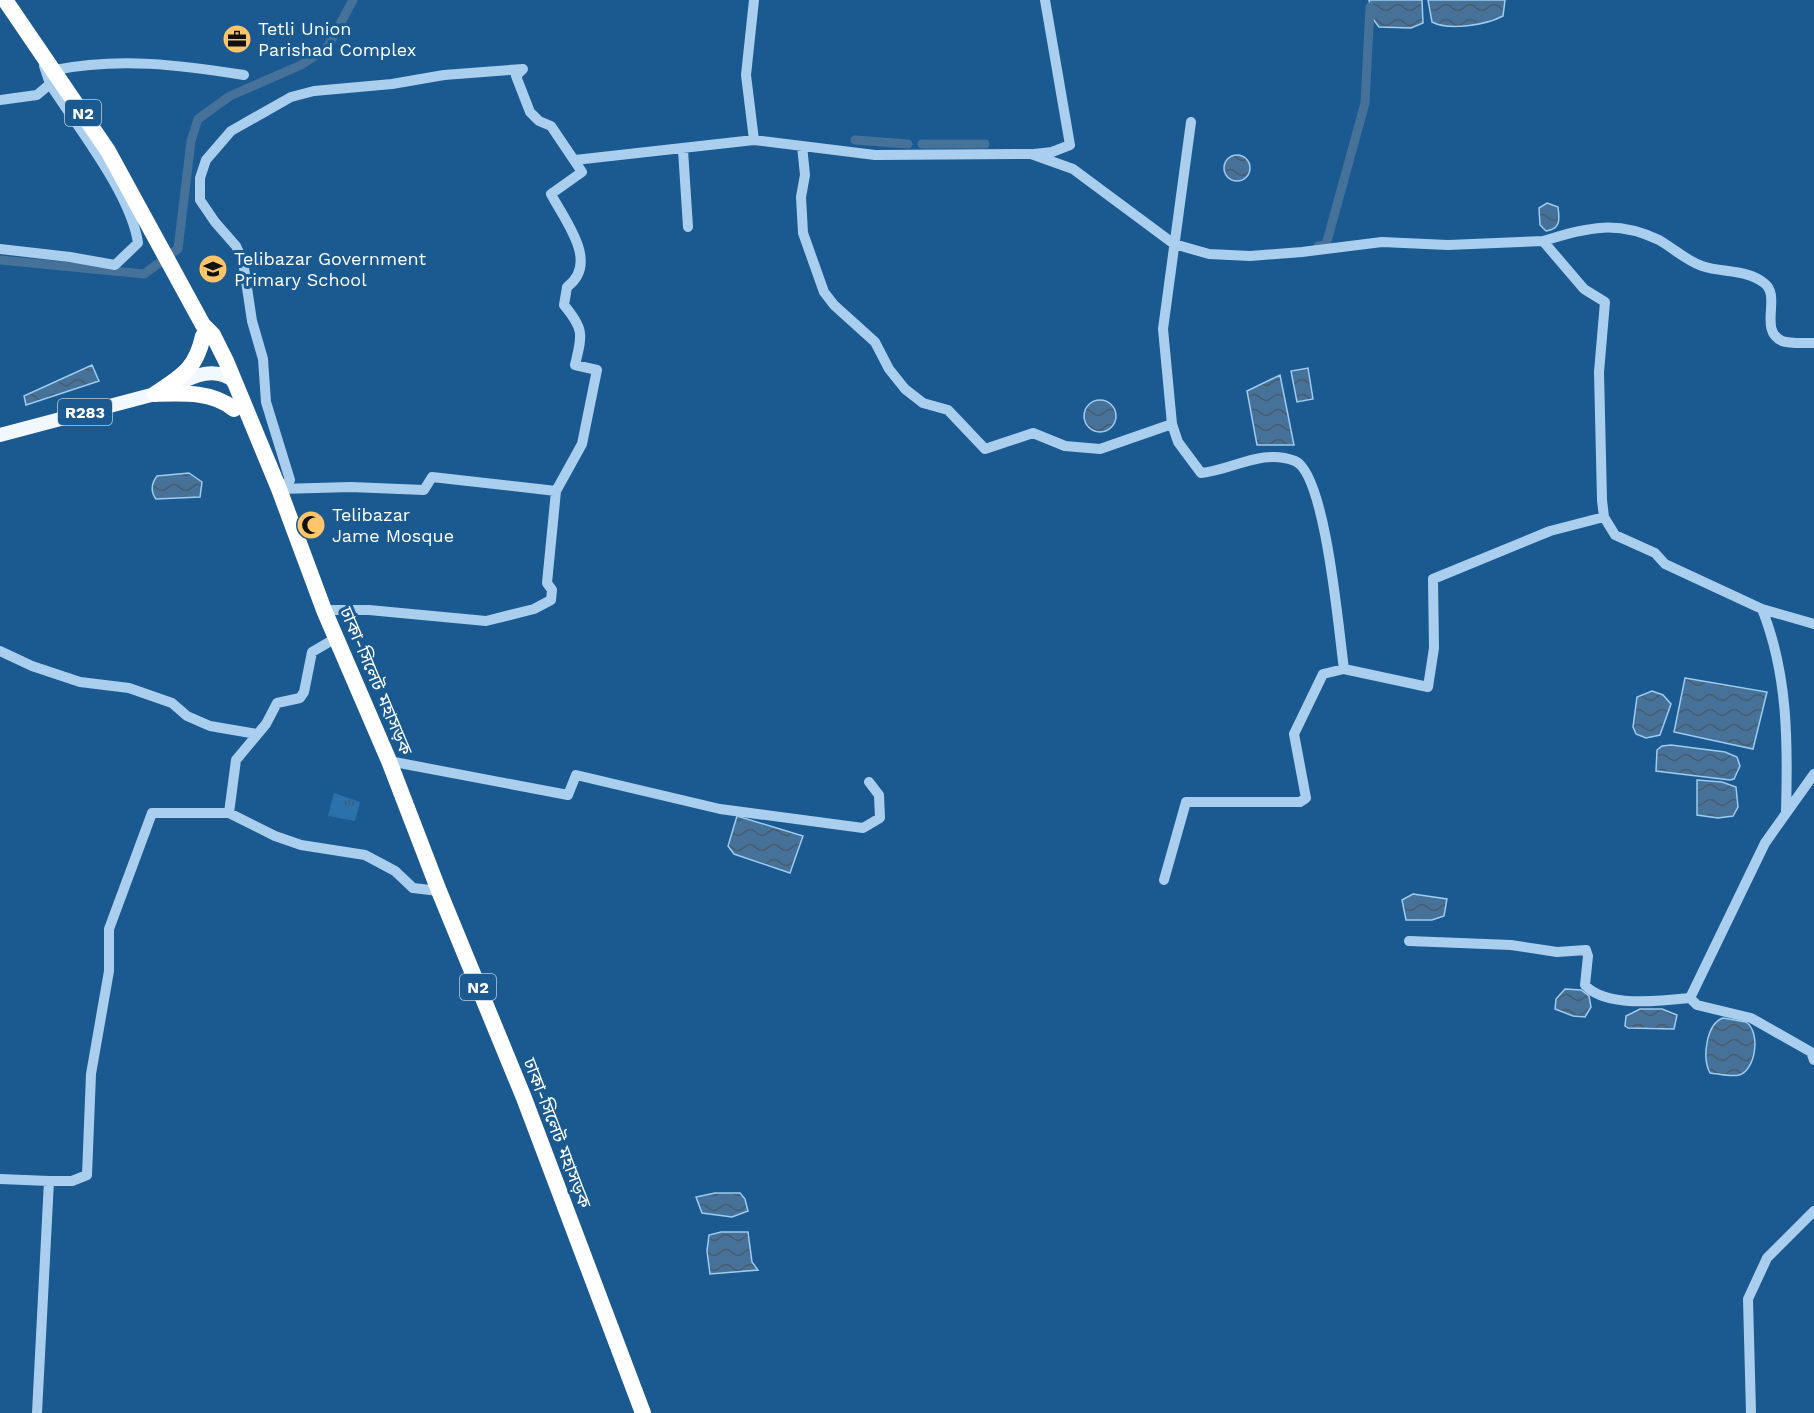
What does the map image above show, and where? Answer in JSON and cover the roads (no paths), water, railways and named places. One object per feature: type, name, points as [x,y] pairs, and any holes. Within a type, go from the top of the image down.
[{"type":"highway","name":"N2","points":[[5,0],[53,77],[108,151],[194,309],[203,331]]},
{"type":"highway","points":[[203,331],[223,367],[234,409],[291,543],[306,565]]},
{"type":"highway","name":"R283","points":[[162,392],[193,366],[199,356],[203,331]]},
{"type":"highway","name":"ঢাকা-সিলেট মহাসড়ক","points":[[223,367],[235,382],[279,489],[324,610],[389,761],[439,891],[524,1098],[643,1413]]},
{"type":"highway","name":"R283","points":[[162,392],[208,396],[225,402],[234,409]]},
{"type":"main road","name":"R283","points":[[0,435],[162,392],[178,383],[223,367]]},
{"type":"street","points":[[754,0],[746,75],[754,140]]},
{"type":"street","points":[[575,160],[682,150],[754,140],[875,155],[1052,152],[1070,145],[1045,0]]},
{"type":"street","points":[[0,100],[37,95],[53,77],[87,64],[138,62],[189,66],[244,75]]},
{"type":"street","points":[[279,489],[290,480],[266,402],[263,359],[252,321],[243,261],[236,246],[200,200],[200,178],[206,160],[231,131],[291,97],[314,91],[392,84],[444,75],[523,69],[516,76],[530,112],[539,121],[552,126],[582,172],[551,194],[579,244],[579,272],[576,280],[567,287],[564,305],[582,334],[575,364],[597,370],[582,444],[556,491],[547,583],[552,590],[551,600],[534,609],[486,621],[470,621],[426,614],[324,610]]},
{"type":"street","points":[[0,249],[115,265],[138,243],[135,225],[53,77]]},
{"type":"street","points":[[1191,122],[1163,329],[1172,424],[1178,442],[1201,473],[1255,458],[1273,457],[1296,462],[1304,468],[1319,511],[1334,572],[1344,669]]},
{"type":"street","points":[[802,146],[805,176],[801,197],[802,232],[825,292],[834,305],[875,342],[889,369],[905,389],[923,403],[948,410],[985,449],[1033,433],[1065,446],[1100,449],[1172,424]]},
{"type":"street","points":[[682,150],[688,227]]},
{"type":"street","points":[[1031,154],[1073,170],[1174,244],[1209,254],[1250,256],[1382,242],[1448,245],[1543,241],[1584,229],[1620,226],[1658,240],[1701,266],[1745,274],[1766,283],[1770,292],[1771,327],[1774,335],[1783,341],[1814,343]]},
{"type":"street","points":[[1543,241],[1584,289],[1605,302],[1599,372],[1604,517],[1615,535],[1655,553],[1665,564],[1762,609],[1814,624]]},
{"type":"street","points":[[279,489],[351,487],[424,490],[432,477],[556,491]]},
{"type":"street","points":[[1164,880],[1186,801],[1300,802],[1306,798],[1294,734],[1323,674],[1344,669],[1428,687],[1434,648],[1433,579],[1550,531],[1604,517]]},
{"type":"street","points":[[1762,609],[1775,642],[1788,735],[1786,813]]},
{"type":"street","points":[[229,813],[236,760],[257,734],[277,703],[300,698],[304,692],[312,652],[336,638]]},
{"type":"street","points":[[0,651],[32,666],[80,682],[129,688],[172,703],[187,716],[210,726],[257,734]]},
{"type":"street","points":[[389,761],[568,795],[576,775],[720,809],[863,828],[879,818],[879,795],[869,782]]},
{"type":"street","points":[[1690,998],[1765,843],[1814,774]]},
{"type":"street","points":[[0,1179],[72,1181],[87,1175],[91,1074],[109,971],[109,929],[152,813],[229,813],[275,836],[301,845],[365,855],[395,871],[413,888],[439,891]]},
{"type":"street","points":[[1408,941],[1511,945],[1557,952],[1586,950],[1588,952],[1585,985],[1592,993],[1611,998],[1653,1002],[1690,998]]},
{"type":"street","points":[[1690,998],[1696,1005],[1751,1018],[1811,1052],[1814,1060]]},
{"type":"street","points":[[37,1413],[49,1181]]},
{"type":"street","points":[[1751,1413],[1748,1299],[1767,1258],[1814,1210]]},
{"type":"water","points":[[1369,0],[1422,0],[1423,23],[1411,28],[1379,27],[1373,19]]},
{"type":"water","points":[[1428,0],[1505,0],[1503,16],[1478,24],[1448,26],[1432,22]]},
{"type":"water","points":[[1237,155],[1246,159],[1250,168],[1246,177],[1237,181],[1228,177],[1224,168],[1228,159]]},
{"type":"water","points":[[1547,203],[1558,207],[1559,216],[1558,224],[1546,231],[1540,225],[1539,208]]},
{"type":"water","points":[[92,365],[99,381],[26,405],[24,396]]},
{"type":"water","points":[[1308,368],[1313,399],[1297,402],[1291,371]]},
{"type":"water","points":[[1280,375],[1294,445],[1257,445],[1247,391]]},
{"type":"water","points":[[1100,400],[1111,405],[1116,416],[1111,427],[1100,432],[1089,427],[1084,416],[1089,405]]},
{"type":"water","points":[[189,473],[202,482],[200,497],[156,499],[152,488],[157,476]]},
{"type":"water","points":[[1685,678],[1767,692],[1753,749],[1674,732]]},
{"type":"water","points":[[1652,691],[1663,695],[1671,704],[1660,735],[1646,738],[1636,734],[1633,727],[1637,697]]},
{"type":"water","points":[[1671,745],[1725,752],[1737,757],[1740,766],[1734,779],[1730,780],[1656,771],[1657,750],[1662,746]]},
{"type":"water","points":[[1697,780],[1722,782],[1736,787],[1738,807],[1733,816],[1718,818],[1697,815]]},
{"type":"water","points":[[737,816],[803,836],[790,873],[734,854],[728,846]]},
{"type":"water","points":[[1413,894],[1447,899],[1444,916],[1432,920],[1406,920],[1402,900]]},
{"type":"water","points":[[1565,989],[1581,990],[1589,996],[1591,1007],[1585,1017],[1573,1016],[1555,1009],[1556,999]]},
{"type":"water","points":[[1640,1009],[1662,1009],[1677,1015],[1674,1029],[1628,1028],[1625,1026],[1626,1016]]},
{"type":"water","points":[[1723,1018],[1746,1022],[1754,1034],[1753,1059],[1745,1072],[1739,1075],[1710,1073],[1708,1067],[1706,1051],[1709,1034],[1717,1021]]},
{"type":"water","points":[[715,1193],[740,1193],[745,1199],[748,1211],[732,1217],[702,1213],[696,1197]]},
{"type":"water","points":[[721,1232],[748,1232],[752,1262],[758,1270],[710,1274],[707,1251],[709,1235]]},
{"type":"waterway","points":[[0,260],[144,274],[178,249],[191,141],[198,119],[230,96],[301,65],[327,48],[353,0]]},
{"type":"waterway","points":[[1318,246],[1326,245],[1365,103],[1370,7]]},
{"type":"waterway","points":[[855,140],[908,144]]},
{"type":"waterway","points":[[922,144],[985,144]]},
{"type":"place","name":"Tetli Union Parishad Complex","points":[[237,39]]},
{"type":"place","name":"Telibazar Government Primary School","points":[[213,269]]},
{"type":"place","name":"Telibazar Jame Mosque","points":[[311,525]]}]
